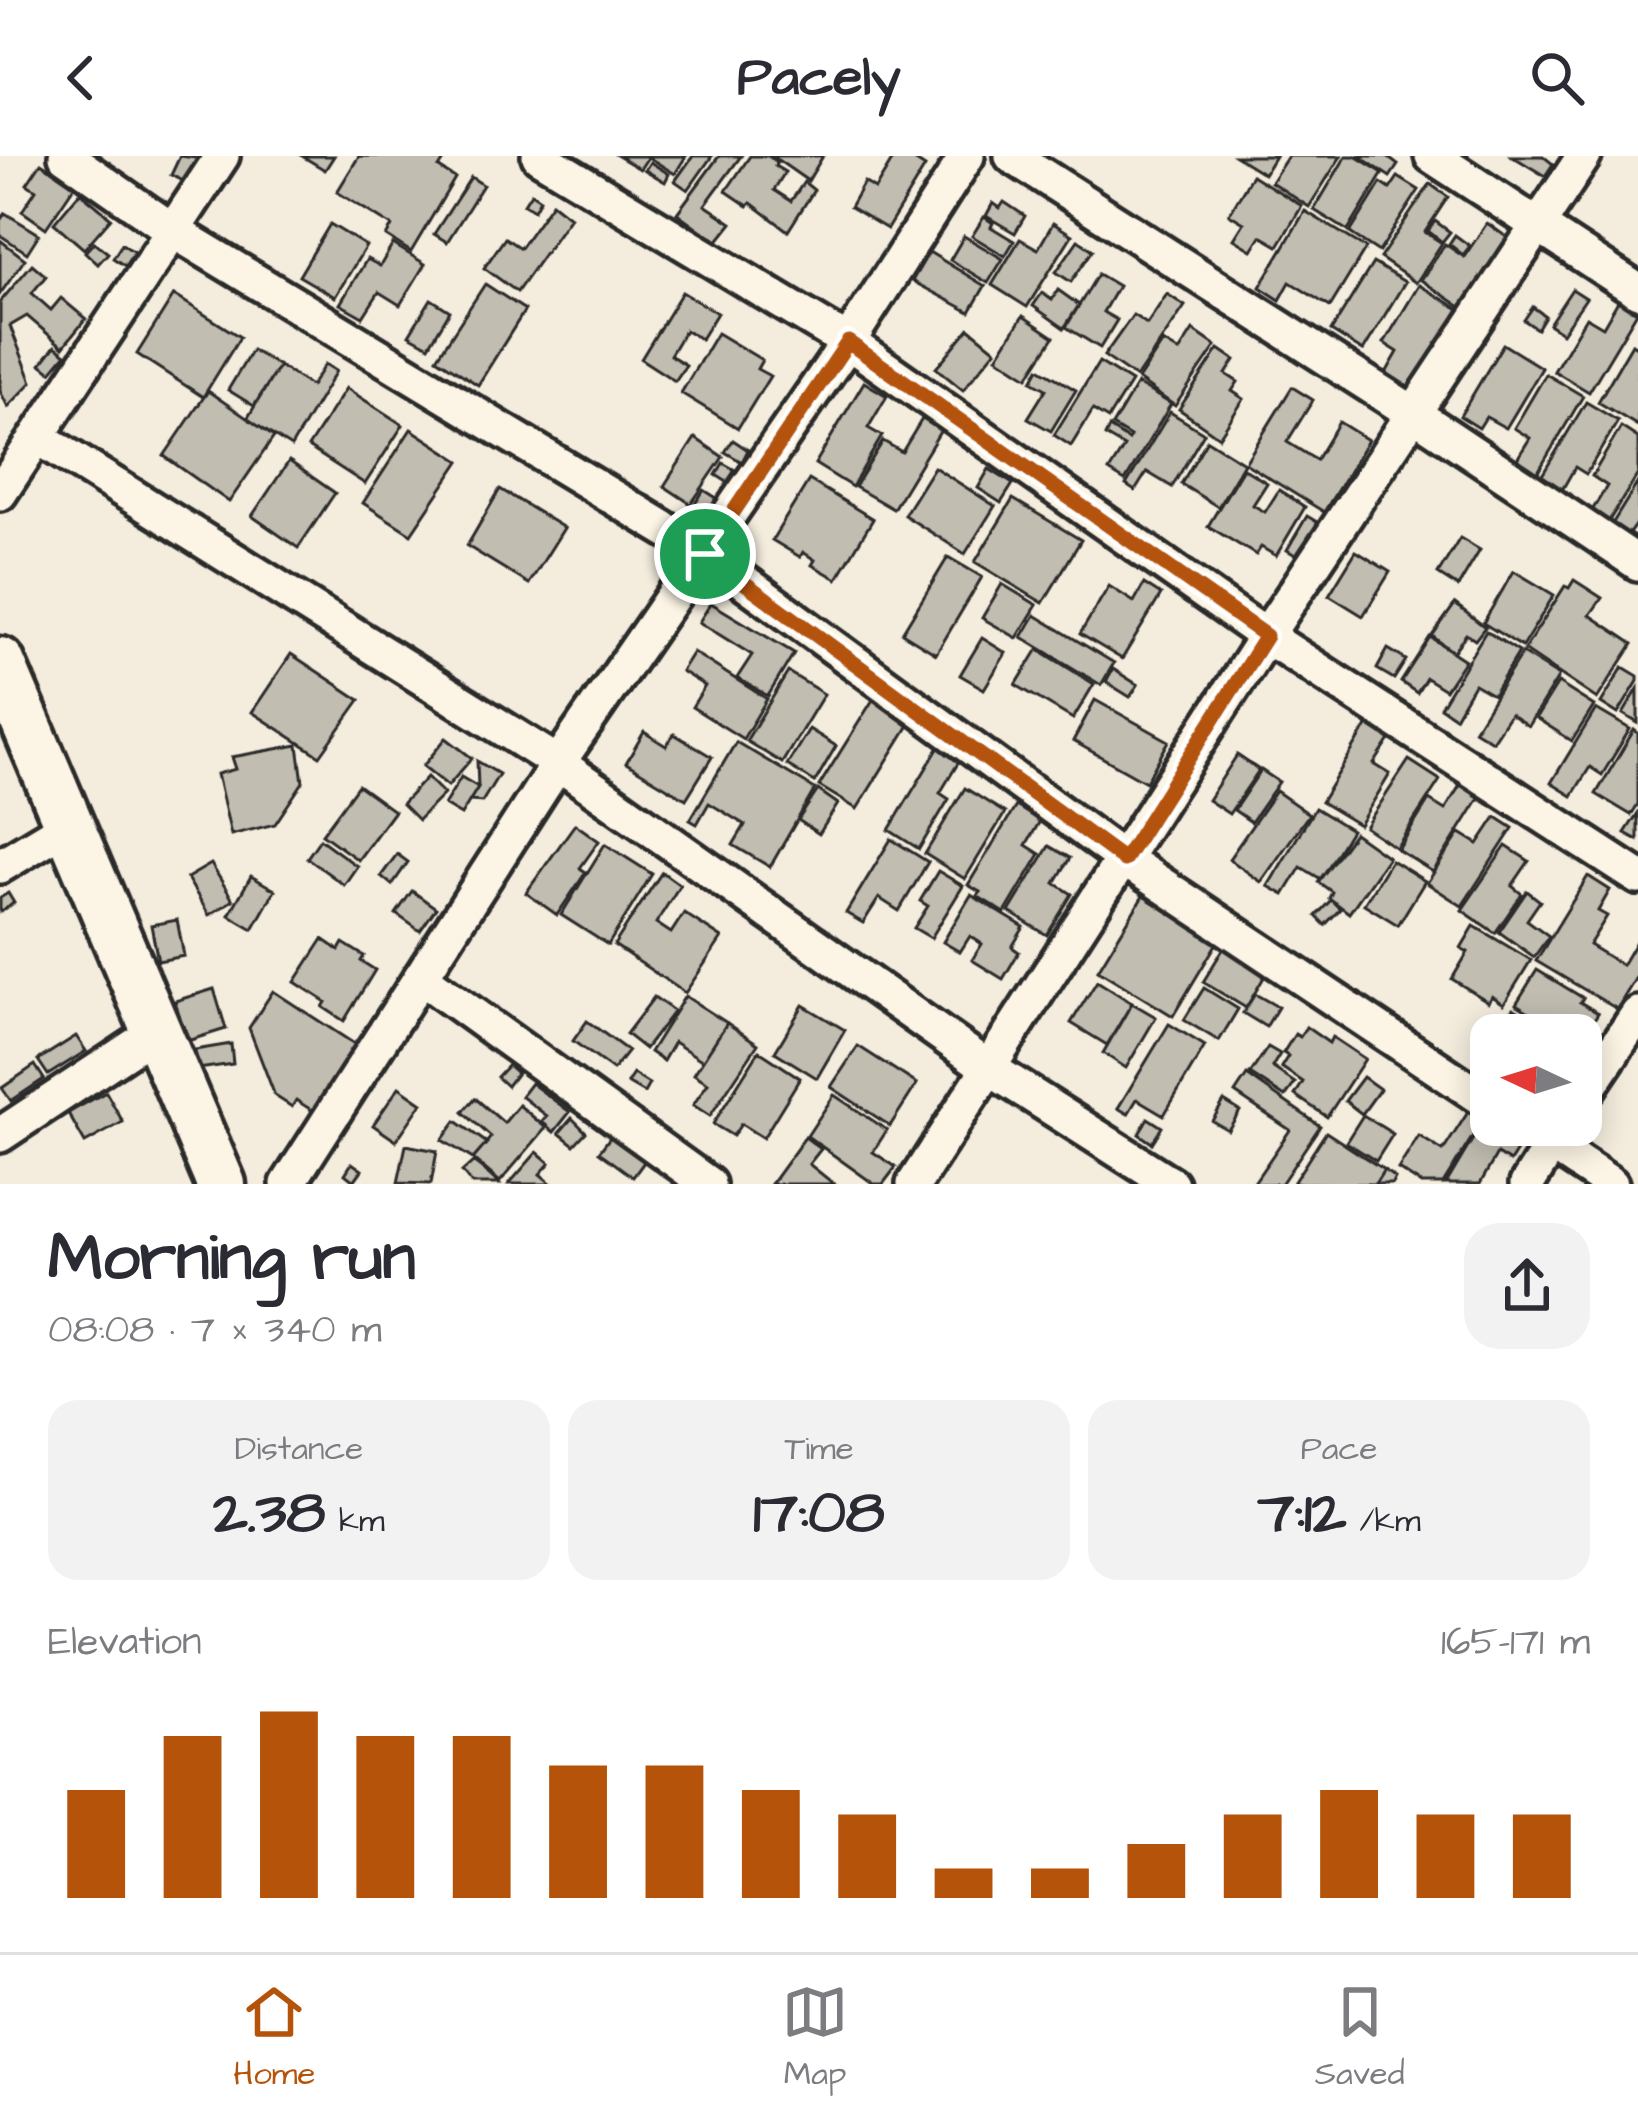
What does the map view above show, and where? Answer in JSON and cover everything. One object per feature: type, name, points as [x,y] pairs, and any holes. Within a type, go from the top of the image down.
[{"type":"main road","points":[[0,662],[221,1184]]},
{"type":"street","points":[[66,156],[175,232],[705,554],[1124,860],[1470,1091]]},
{"type":"street","points":[[0,493],[223,156]]},
{"type":"street","points":[[539,156],[848,342],[1266,636],[1638,878]]},
{"type":"street","points":[[294,1182],[559,764],[848,342],[967,156]]},
{"type":"street","points":[[1012,156],[1638,563]]},
{"type":"street","points":[[1432,156],[1638,292]]},
{"type":"street","points":[[914,1184],[1266,636],[1584,156]]},
{"type":"street","points":[[38,437],[559,764],[989,1068],[1171,1184]]},
{"type":"street","points":[[0,866],[68,825]]},
{"type":"street","points":[[422,976],[708,1184]]},
{"type":"street","points":[[1602,1068],[1638,1014]]},
{"type":"street","points":[[0,1135],[157,1031]]},
{"type":"street","points":[[1527,1184],[1550,1146]]},
{"type":"street","points":[[1569,1146],[1611,1184]]},
{"type":"building","points":[[180,156],[203,159],[192,185],[171,175]]},
{"type":"building","points":[[302,156],[334,156],[325,170]]},
{"type":"building","points":[[359,156],[446,157],[439,168],[455,178],[411,252],[386,236],[392,226],[337,192]]},
{"type":"building","points":[[618,156],[686,156],[675,174],[648,157],[640,169]]},
{"type":"building","points":[[693,156],[712,156],[688,190],[675,181]]},
{"type":"building","points":[[719,156],[741,156],[705,205],[732,223],[717,242],[677,213]]},
{"type":"building","points":[[750,156],[768,156],[777,162],[775,166],[785,172],[774,190],[791,201],[804,182],[814,190],[788,231],[726,191]]},
{"type":"building","points":[[772,156],[823,156],[808,181]]},
{"type":"building","points":[[895,156],[908,156],[925,167],[887,229],[850,207],[864,182],[875,189]]},
{"type":"building","points":[[1235,156],[1275,156],[1264,174]]},
{"type":"building","points":[[1288,156],[1341,156],[1309,207],[1271,182]]},
{"type":"building","points":[[1346,156],[1355,156],[1383,173],[1348,231],[1314,210]]},
{"type":"building","points":[[1359,156],[1386,156],[1398,165],[1390,177]]},
{"type":"building","points":[[1512,156],[1543,156],[1553,164],[1545,176]]},
{"type":"building","points":[[650,162],[669,174],[665,182],[645,170]]},
{"type":"building","points":[[41,163],[75,185],[46,228],[22,211],[36,190],[27,184]]},
{"type":"building","points":[[1252,175],[1302,206],[1278,246],[1261,236],[1252,250],[1234,239],[1244,223],[1229,214]]},
{"type":"building","points":[[471,177],[483,185],[447,242],[434,234]]},
{"type":"building","points":[[1398,177],[1419,190],[1379,252],[1350,233],[1381,183],[1390,189]]},
{"type":"building","points":[[1430,184],[1448,197],[1425,232],[1442,243],[1416,283],[1380,258]]},
{"type":"building","points":[[80,192],[111,218],[84,249],[54,223]]},
{"type":"building","points":[[531,193],[540,199],[534,210],[524,204]]},
{"type":"building","points":[[1004,202],[1025,216],[1015,233],[986,216],[993,203],[1000,208]]},
{"type":"building","points":[[552,203],[570,217],[517,292],[484,268],[505,238],[520,248]]},
{"type":"building","points":[[1305,211],[1366,248],[1330,307],[1290,282],[1280,300],[1260,287]]},
{"type":"building","points":[[5,213],[39,234],[27,253],[0,235]]},
{"type":"building","points":[[984,217],[1014,241],[1005,256],[972,236]]},
{"type":"building","points":[[1435,221],[1450,232],[1442,242],[1428,231]]},
{"type":"building","points":[[1053,223],[1072,235],[1027,307],[992,285],[1020,239],[1038,249]]},
{"type":"building","points":[[1487,223],[1508,238],[1461,307],[1421,280],[1445,244],[1464,257]]},
{"type":"building","points":[[330,224],[366,246],[335,297],[299,276]]},
{"type":"building","points":[[1455,235],[1470,246],[1463,255],[1449,244]]},
{"type":"building","points":[[964,236],[1003,259],[988,283],[950,260]]},
{"type":"building","points":[[0,240],[25,259],[0,294]]},
{"type":"building","points":[[1078,240],[1093,250],[1071,282],[1056,272]]},
{"type":"building","points":[[94,242],[108,253],[98,264],[85,252]]},
{"type":"building","points":[[122,244],[134,252],[125,266],[113,258]]},
{"type":"building","points":[[393,244],[425,264],[400,305],[379,292],[363,317],[340,304],[367,259],[380,266]]},
{"type":"building","points":[[929,252],[985,286],[970,312],[912,281]]},
{"type":"building","points":[[1373,263],[1405,282],[1363,351],[1331,331]]},
{"type":"building","points":[[32,264],[46,276],[32,293],[51,310],[61,298],[86,319],[63,347],[27,316],[10,326],[32,382],[8,407],[0,391],[0,302]]},
{"type":"building","points":[[1098,274],[1118,286],[1103,312],[1117,320],[1100,348],[1066,327]]},
{"type":"building","points":[[485,284],[525,310],[478,385],[437,358]]},
{"type":"building","points":[[1419,285],[1459,309],[1411,389],[1386,373],[1398,352],[1384,343]]},
{"type":"building","points":[[1572,289],[1586,298],[1562,333],[1549,324]]},
{"type":"building","points":[[1058,290],[1079,305],[1064,328],[1033,306],[1042,293],[1052,300]]},
{"type":"building","points":[[682,292],[717,313],[701,339],[685,330],[670,355],[686,365],[675,381],[641,359]]},
{"type":"building","points":[[1167,294],[1185,306],[1136,378],[1104,356],[1133,315],[1147,324]]},
{"type":"building","points":[[174,295],[240,337],[203,397],[137,354]]},
{"type":"building","points":[[431,299],[450,311],[429,346],[409,335]]},
{"type":"building","points":[[1618,301],[1637,312],[1589,392],[1554,371],[1586,317],[1603,327]]},
{"type":"building","points":[[1533,307],[1545,316],[1537,329],[1524,320]]},
{"type":"building","points":[[1023,316],[1054,337],[1028,377],[997,357]]},
{"type":"building","points":[[969,328],[996,350],[963,390],[936,368]]},
{"type":"building","points":[[1193,330],[1216,346],[1175,406],[1138,380],[1163,342],[1179,352]]},
{"type":"building","points":[[717,333],[762,360],[757,369],[770,376],[738,428],[681,393]]},
{"type":"building","points":[[1503,344],[1542,368],[1506,428],[1486,417],[1479,428],[1460,416]]},
{"type":"building","points":[[1632,344],[1638,348],[1638,426],[1598,402]]},
{"type":"building","points":[[55,346],[66,354],[51,372],[41,364]]},
{"type":"building","points":[[1219,349],[1235,360],[1226,374],[1238,382],[1232,391],[1244,399],[1219,437],[1179,409]]},
{"type":"building","points":[[252,350],[279,366],[254,406],[228,390]]},
{"type":"building","points":[[1099,362],[1131,382],[1108,419],[1093,410],[1071,446],[1054,435]]},
{"type":"building","points":[[325,364],[336,371],[291,447],[247,419],[279,366],[311,386]]},
{"type":"building","points":[[1039,368],[1076,390],[1051,431],[1028,418],[1046,389],[1032,381]]},
{"type":"building","points":[[1546,374],[1583,396],[1535,477],[1514,464],[1530,438],[1514,428]]},
{"type":"building","points":[[864,382],[887,396],[868,428],[882,436],[852,487],[815,464]]},
{"type":"building","points":[[1137,384],[1171,404],[1125,481],[1109,471],[1124,447],[1105,436],[1109,428],[1130,437],[1112,426]]},
{"type":"building","points":[[1292,387],[1313,400],[1287,442],[1316,460],[1339,422],[1368,440],[1324,512],[1245,463]]},
{"type":"building","points":[[346,388],[403,425],[365,484],[308,447]]},
{"type":"building","points":[[208,391],[274,437],[229,502],[164,456]]},
{"type":"building","points":[[1586,402],[1618,421],[1586,474],[1575,467],[1562,490],[1541,477]]},
{"type":"building","points":[[1170,412],[1204,433],[1172,487],[1147,472],[1135,491],[1126,485]]},
{"type":"building","points":[[922,419],[941,430],[893,509],[855,487],[883,441],[902,452]]},
{"type":"building","points":[[1621,427],[1638,438],[1638,474],[1607,524],[1590,514],[1607,486],[1592,476]]},
{"type":"building","points":[[411,429],[460,461],[411,534],[363,503]]},
{"type":"building","points":[[695,438],[723,457],[691,504],[664,486]]},
{"type":"building","points":[[733,440],[748,450],[742,462],[725,452]]},
{"type":"building","points":[[1207,440],[1244,463],[1218,507],[1181,484]]},
{"type":"building","points":[[289,461],[335,493],[298,548],[252,516]]},
{"type":"building","points":[[723,463],[735,470],[727,482],[716,475]]},
{"type":"building","points":[[934,467],[995,506],[965,554],[904,515]]},
{"type":"building","points":[[1243,468],[1267,483],[1253,505],[1265,512],[1279,490],[1305,507],[1276,556],[1261,547],[1256,555],[1208,526]]},
{"type":"building","points":[[989,469],[1013,484],[1001,503],[978,488]]},
{"type":"building","points":[[809,480],[873,519],[837,579],[812,565],[815,560],[803,552],[800,557],[772,540]]},
{"type":"building","points":[[1638,482],[1638,521],[1625,539],[1609,529]]},
{"type":"building","points":[[500,489],[564,528],[529,584],[467,546]]},
{"type":"building","points":[[704,490],[723,502],[711,519],[693,507]]},
{"type":"building","points":[[1013,499],[1081,540],[1043,603],[975,562]]},
{"type":"building","points":[[1307,516],[1322,525],[1302,559],[1287,550]]},
{"type":"building","points":[[1460,538],[1480,550],[1458,587],[1438,574]]},
{"type":"building","points":[[1356,551],[1390,572],[1363,616],[1329,595]]},
{"type":"building","points":[[948,557],[982,577],[936,654],[902,633]]},
{"type":"building","points":[[1514,571],[1554,595],[1522,647],[1483,623]]},
{"type":"building","points":[[1574,580],[1602,598],[1590,615],[1633,644],[1597,699],[1524,650],[1565,586],[1569,588]]},
{"type":"building","points":[[1002,584],[1037,605],[1017,638],[982,618]]},
{"type":"building","points":[[1144,584],[1161,595],[1122,659],[1080,634],[1109,586],[1134,602]]},
{"type":"building","points":[[711,603],[794,653],[768,696],[737,678],[752,655],[699,622]]},
{"type":"building","points":[[1455,604],[1485,627],[1475,640],[1466,634],[1453,652],[1432,636]]},
{"type":"building","points":[[1035,615],[1114,663],[1101,685],[1022,637]]},
{"type":"building","points":[[1486,631],[1519,652],[1493,695],[1474,684],[1455,717],[1440,707]]},
{"type":"building","points":[[1430,637],[1465,660],[1445,690],[1426,678],[1417,693],[1401,682]]},
{"type":"building","points":[[982,638],[1006,653],[984,689],[960,675]]},
{"type":"building","points":[[1038,649],[1094,684],[1073,719],[1016,685]]},
{"type":"building","points":[[1388,649],[1406,660],[1394,679],[1377,669]]},
{"type":"building","points":[[693,652],[767,699],[743,739],[692,707],[705,686],[681,671]]},
{"type":"building","points":[[1522,653],[1559,676],[1528,726],[1510,714],[1492,741],[1474,730]]},
{"type":"building","points":[[291,654],[360,700],[320,756],[252,712]]},
{"type":"building","points":[[1623,667],[1638,676],[1638,681],[1618,714],[1601,703]]},
{"type":"building","points":[[1113,669],[1138,685],[1130,697],[1106,682]]},
{"type":"building","points":[[788,672],[824,694],[782,763],[746,741]]},
{"type":"building","points":[[1558,683],[1594,706],[1572,741],[1536,718]]},
{"type":"building","points":[[1638,689],[1638,723],[1623,714]]},
{"type":"building","points":[[874,698],[911,722],[857,809],[819,786]]},
{"type":"building","points":[[1095,700],[1169,741],[1146,782],[1073,741]]},
{"type":"building","points":[[1596,709],[1630,729],[1602,775],[1590,767],[1572,796],[1551,783]]},
{"type":"building","points":[[1370,721],[1393,735],[1374,764],[1390,774],[1359,825],[1321,802]]},
{"type":"building","points":[[809,729],[836,746],[815,782],[787,765]]},
{"type":"building","points":[[1634,730],[1638,733],[1638,804],[1631,815],[1596,794]]},
{"type":"building","points":[[644,732],[666,746],[674,734],[712,757],[686,799],[626,763]]},
{"type":"building","points":[[446,738],[472,758],[448,786],[423,766]]},
{"type":"building","points":[[736,742],[815,789],[770,867],[733,845],[745,825],[709,803],[697,824],[690,820]]},
{"type":"building","points":[[942,742],[963,755],[940,793],[949,799],[919,849],[889,830]]},
{"type":"building","points":[[298,745],[303,782],[275,824],[231,835],[217,774],[236,769],[232,757]]},
{"type":"building","points":[[1237,755],[1259,770],[1229,814],[1208,800]]},
{"type":"building","points":[[1409,760],[1440,780],[1396,848],[1365,827]]},
{"type":"building","points":[[477,761],[499,774],[482,802],[469,801],[478,787]]},
{"type":"building","points":[[1261,770],[1279,782],[1251,822],[1234,810]]},
{"type":"building","points":[[427,777],[444,794],[418,820],[402,804]]},
{"type":"building","points":[[461,777],[478,787],[461,815],[444,805]]},
{"type":"building","points":[[1462,782],[1481,795],[1433,872],[1398,850],[1429,800],[1445,810]]},
{"type":"building","points":[[358,785],[394,811],[358,860],[322,834]]},
{"type":"building","points":[[965,788],[1005,813],[965,879],[925,854]]},
{"type":"building","points":[[818,790],[838,804],[819,834],[798,820]]},
{"type":"building","points":[[1276,791],[1309,814],[1261,882],[1229,859]]},
{"type":"building","points":[[1016,806],[1040,821],[1026,845],[1040,854],[1005,913],[968,885]]},
{"type":"building","points":[[1315,808],[1351,830],[1321,879],[1301,867],[1284,895],[1268,886]]},
{"type":"building","points":[[1638,813],[1638,840],[1625,833]]},
{"type":"building","points":[[1496,817],[1513,828],[1462,906],[1427,883],[1460,833],[1478,844]]},
{"type":"building","points":[[575,824],[599,841],[580,868],[586,872],[557,915],[526,893]]},
{"type":"building","points":[[1354,833],[1388,857],[1349,913],[1318,882]]},
{"type":"building","points":[[320,839],[357,866],[344,885],[307,858]]},
{"type":"building","points":[[891,839],[928,862],[899,911],[879,898],[863,923],[846,913]]},
{"type":"building","points":[[605,844],[652,874],[608,945],[561,915]]},
{"type":"building","points":[[1049,846],[1070,858],[1055,883],[1072,894],[1047,935],[1009,912]]},
{"type":"building","points":[[1506,846],[1529,861],[1512,886],[1522,894],[1495,933],[1462,910]]},
{"type":"building","points":[[397,854],[408,862],[392,885],[381,876]]},
{"type":"building","points":[[1391,860],[1425,881],[1398,925],[1364,904]]},
{"type":"building","points":[[211,864],[233,900],[209,915],[187,878]]},
{"type":"building","points":[[938,871],[963,886],[931,938],[914,928],[928,906],[920,901]]},
{"type":"building","points":[[662,872],[680,885],[656,923],[671,933],[684,913],[722,938],[685,993],[614,945]]},
{"type":"building","points":[[251,876],[275,890],[253,929],[229,915]]},
{"type":"building","points":[[1588,876],[1610,890],[1598,911],[1607,916],[1589,945],[1622,965],[1638,938],[1638,974],[1617,1009],[1536,961]]},
{"type":"building","points":[[412,891],[436,908],[420,931],[396,914]]},
{"type":"building","points":[[1527,891],[1540,901],[1527,920],[1549,936],[1534,957],[1499,932]]},
{"type":"building","points":[[8,893],[14,903],[0,912],[0,898]]},
{"type":"building","points":[[971,895],[1024,927],[1012,947],[1019,952],[1003,979],[972,960],[982,944],[970,936],[960,952],[943,942]]},
{"type":"building","points":[[1143,896],[1218,941],[1173,1016],[1098,970]]},
{"type":"building","points":[[1331,900],[1340,909],[1325,925],[1316,916]]},
{"type":"building","points":[[177,920],[184,956],[158,961],[151,925]]},
{"type":"building","points":[[1474,926],[1531,960],[1504,1004],[1492,996],[1489,1002],[1452,979],[1468,952],[1461,948]]},
{"type":"building","points":[[323,939],[339,950],[343,943],[364,956],[361,961],[375,970],[344,1021],[323,1007],[326,1002],[295,982]]},
{"type":"building","points":[[1225,946],[1267,972],[1246,1008],[1203,982]]},
{"type":"building","points":[[1537,970],[1583,998],[1580,1002],[1598,1013],[1532,1014],[1516,1004]]},
{"type":"building","points":[[1097,981],[1132,1003],[1107,1045],[1071,1023]]},
{"type":"building","points":[[1204,988],[1238,1009],[1219,1041],[1184,1020]]},
{"type":"building","points":[[214,989],[226,1029],[187,1041],[175,1001]]},
{"type":"building","points":[[273,991],[359,1047],[316,1113],[296,1100],[292,1107],[275,1096],[249,1028]]},
{"type":"building","points":[[1255,994],[1278,1007],[1266,1027],[1243,1013]]},
{"type":"building","points":[[685,996],[727,1023],[703,1061],[674,1042],[663,1061],[650,1052]]},
{"type":"building","points":[[654,997],[674,1011],[645,1049],[626,1034]]},
{"type":"building","points":[[1132,1003],[1156,1017],[1126,1068],[1103,1053]]},
{"type":"building","points":[[803,1005],[845,1030],[817,1078],[775,1052]]},
{"type":"building","points":[[587,1021],[628,1051],[613,1070],[573,1041]]},
{"type":"building","points":[[727,1023],[758,1044],[710,1116],[693,1105],[708,1083],[694,1074]]},
{"type":"building","points":[[1169,1024],[1205,1046],[1164,1115],[1137,1099],[1128,1114],[1118,1108]]},
{"type":"building","points":[[1306,1027],[1329,1043],[1332,1037],[1365,1059],[1327,1117],[1295,1095],[1303,1082],[1281,1067],[1288,1056],[1283,1053],[1295,1034],[1300,1037]]},
{"type":"building","points":[[76,1036],[86,1051],[48,1075],[38,1060]]},
{"type":"building","points":[[231,1044],[233,1064],[198,1069],[195,1050]]},
{"type":"building","points":[[858,1046],[917,1084],[890,1126],[831,1087]]},
{"type":"building","points":[[1268,1047],[1280,1054],[1272,1067],[1295,1083],[1285,1097],[1250,1074]]},
{"type":"building","points":[[759,1051],[800,1078],[763,1138],[741,1124],[733,1136],[713,1124]]},
{"type":"building","points":[[35,1065],[44,1079],[11,1101],[2,1088]]},
{"type":"building","points":[[508,1065],[517,1073],[507,1086],[497,1077]]},
{"type":"building","points":[[633,1074],[649,1084],[644,1093],[627,1083]]},
{"type":"building","points":[[1247,1075],[1320,1126],[1281,1184],[1253,1184],[1290,1130],[1235,1093]]},
{"type":"building","points":[[1363,1077],[1380,1089],[1362,1114],[1345,1101]]},
{"type":"building","points":[[531,1083],[570,1112],[554,1132],[542,1122],[547,1116],[521,1096]]},
{"type":"building","points":[[399,1087],[422,1103],[396,1141],[373,1125]]},
{"type":"building","points":[[106,1092],[123,1122],[85,1143],[68,1113]]},
{"type":"building","points":[[834,1095],[887,1130],[873,1152],[896,1167],[883,1184],[874,1184],[807,1136]]},
{"type":"building","points":[[475,1098],[504,1123],[519,1105],[546,1128],[500,1182],[473,1159],[491,1137],[463,1112]]},
{"type":"building","points":[[1224,1101],[1240,1111],[1228,1130],[1212,1121]]},
{"type":"building","points":[[1470,1109],[1470,1141],[1443,1184],[1421,1184],[1398,1169],[1419,1136],[1443,1151]]},
{"type":"building","points":[[1363,1115],[1393,1134],[1376,1161],[1346,1142]]},
{"type":"building","points":[[572,1118],[586,1132],[574,1145],[559,1133]]},
{"type":"building","points":[[1148,1118],[1162,1127],[1152,1143],[1139,1134]]},
{"type":"building","points":[[456,1121],[487,1143],[473,1159],[442,1140]]},
{"type":"building","points":[[1326,1132],[1384,1170],[1375,1184],[1293,1183]]},
{"type":"building","points":[[613,1133],[647,1158],[633,1177],[599,1152]]},
{"type":"building","points":[[805,1137],[821,1149],[809,1164],[834,1184],[771,1184]]},
{"type":"building","points":[[1470,1144],[1520,1146],[1510,1162],[1497,1154],[1480,1184],[1446,1184]]},
{"type":"building","points":[[406,1145],[437,1151],[431,1184],[398,1183]]},
{"type":"building","points":[[537,1152],[550,1163],[540,1174],[552,1184],[509,1184]]},
{"type":"building","points":[[473,1162],[499,1184],[472,1184],[462,1172]]},
{"type":"building","points":[[352,1163],[362,1170],[354,1181],[345,1174]]},
{"type":"building","points":[[1384,1170],[1395,1178],[1392,1184],[1375,1184]]},
{"type":"route","points":[[848,342],[1266,636],[1124,860],[705,554],[848,342]]}]
